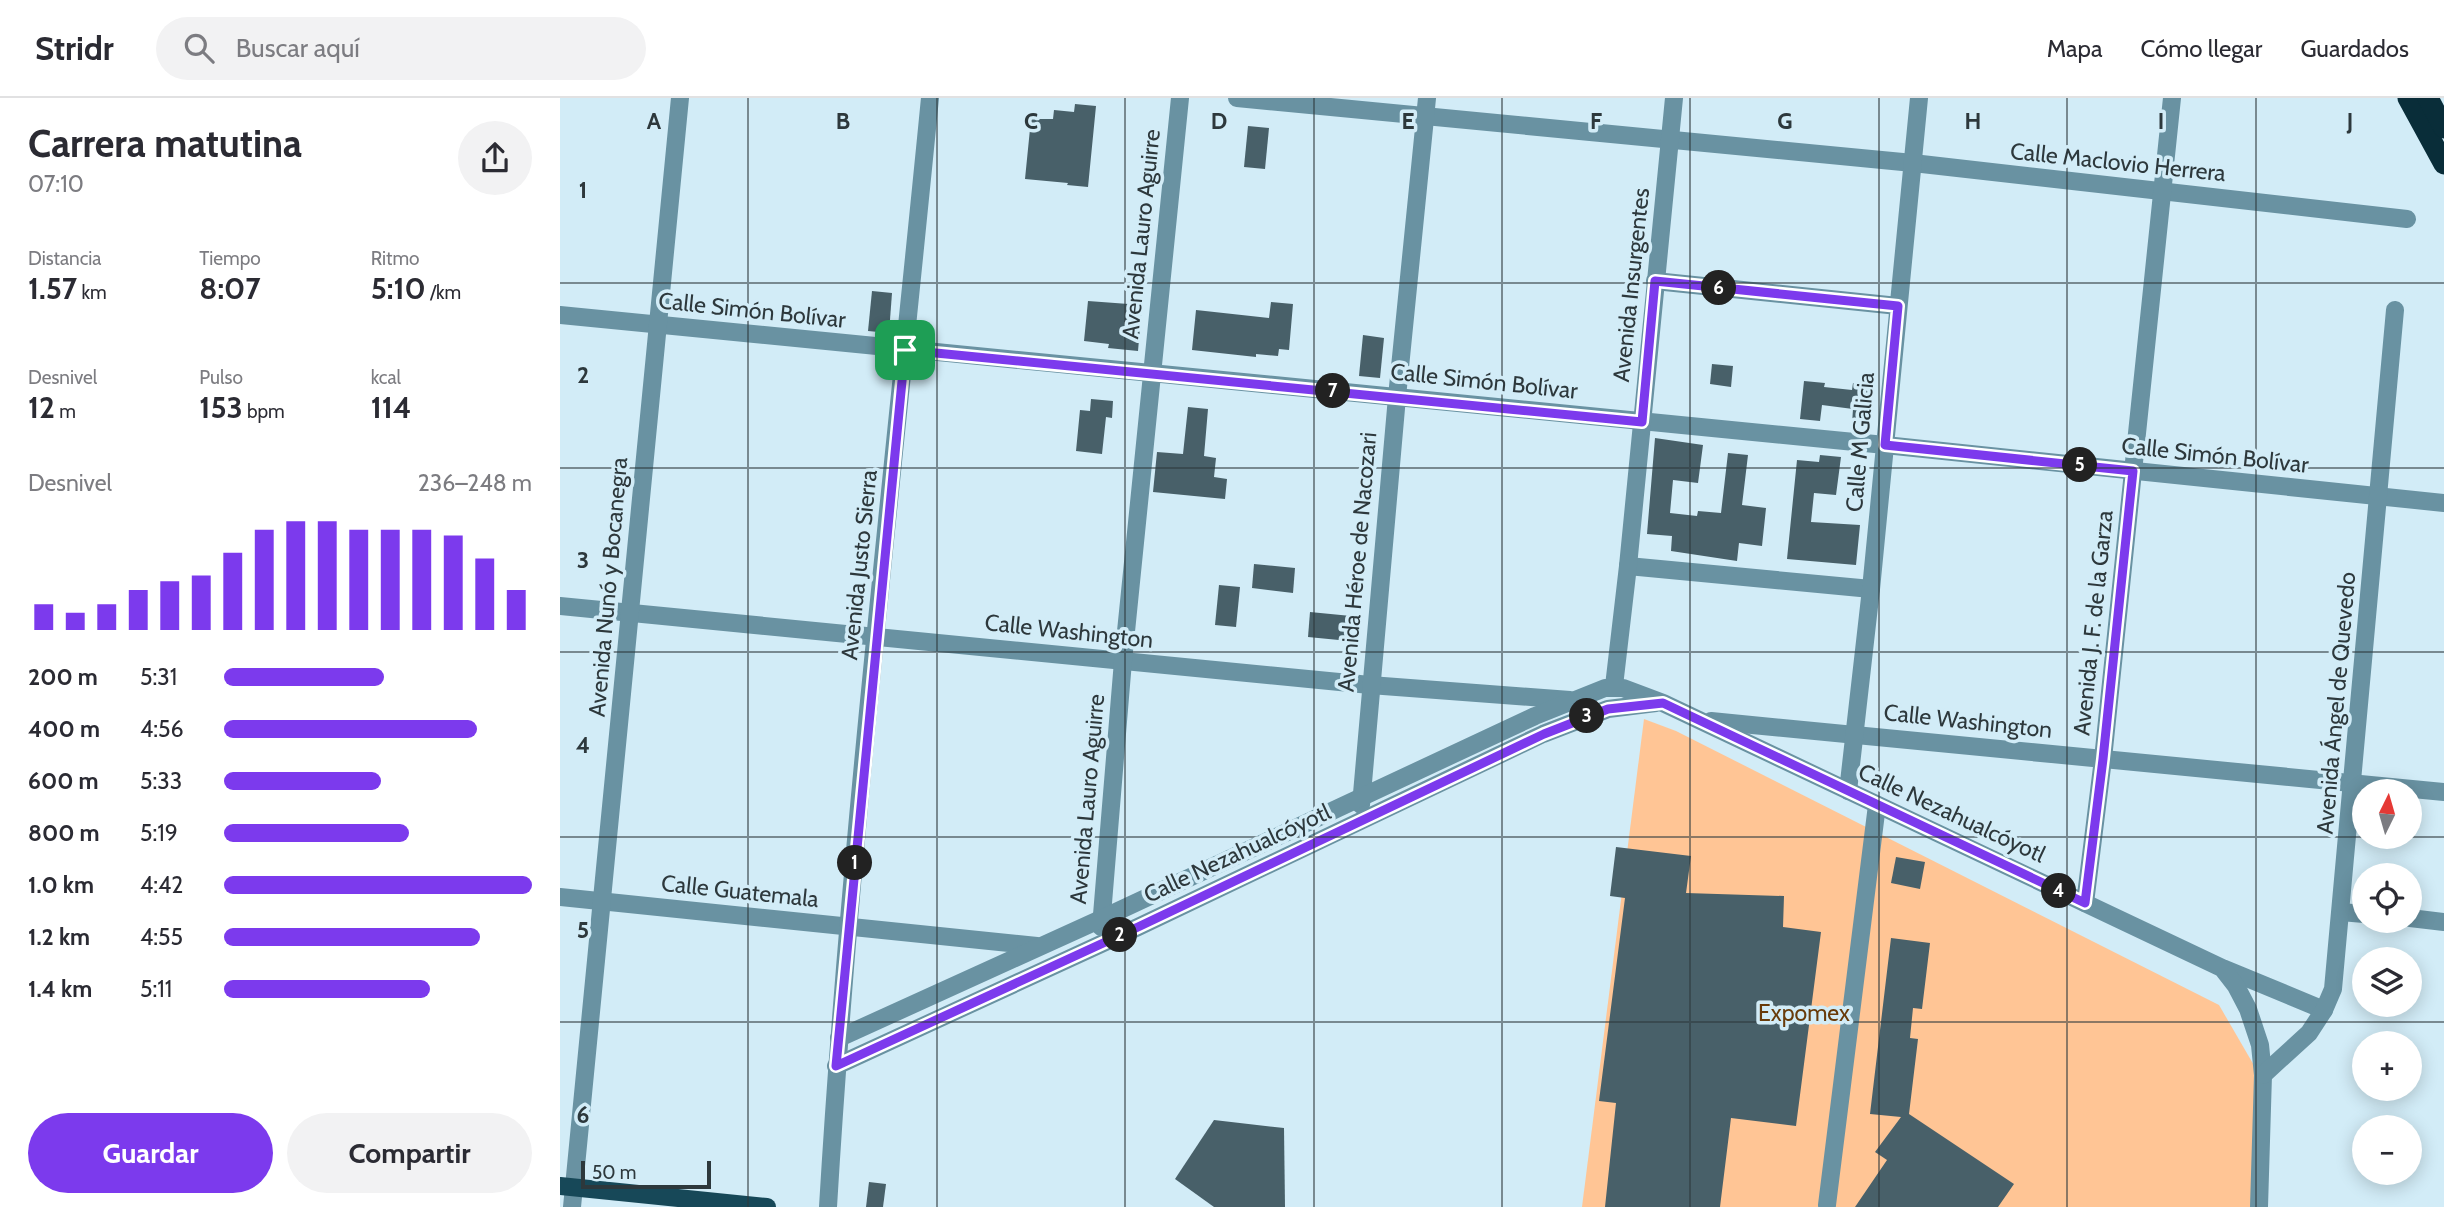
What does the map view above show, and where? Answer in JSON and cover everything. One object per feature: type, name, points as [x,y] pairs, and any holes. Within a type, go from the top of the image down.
[{"type":"highway","points":[[2407,98],[2444,164]]},
{"type":"highway","points":[[2428,98],[2444,128]]},
{"type":"main road","points":[[567,1187],[766,1207]]},
{"type":"street","name":"Avenida Nunó y Bocanegra","points":[[572,1207],[567,1187],[602,902],[680,98]]},
{"type":"street","name":"Avenida Justo Sierra","points":[[828,1207],[836,1066],[930,98]]},
{"type":"street","name":"Avenida Lauro Aguirre","points":[[1100,945],[1123,661],[1180,98]]},
{"type":"street","name":"Calle Maclovio Herrera","points":[[1237,98],[1427,107],[1671,139],[1913,163],[2407,219]]},
{"type":"street","name":"Avenida Insurgentes","points":[[1614,686],[1674,98]]},
{"type":"street","name":"Calle M Galicia","points":[[1848,791],[1871,589],[1919,98]]},
{"type":"street","name":"Avenida J. F. de la Garza","points":[[2085,903],[2103,759],[2172,98]]},
{"type":"street","name":"Avenida Héroe de Nacozari","points":[[1360,822],[1370,685],[1427,107]]},
{"type":"street","points":[[1655,281],[1898,306]]},
{"type":"street","name":"Avenida Ángel de Quevedo","points":[[2353,779],[2395,310]]},
{"type":"street","name":"Calle Simón Bolívar","points":[[560,315],[1885,445],[2444,503]]},
{"type":"street","points":[[1628,566],[1871,589]]},
{"type":"street","name":"Calle Washington","points":[[560,606],[1370,685],[1574,700]]},
{"type":"street","points":[[1581,718],[1614,686]]},
{"type":"street","name":"Calle Nezahualcóyotl","points":[[839,1038],[1535,716],[1614,686],[1663,703],[2222,968],[2324,1010]]},
{"type":"street","name":"Calle Nezahualcóyotl","points":[[836,1066],[1100,945],[1544,734],[1608,709],[1663,703]]},
{"type":"street","name":"Calle Washington","points":[[1697,719],[2352,783]]},
{"type":"street","name":"Calle Washington","points":[[2422,790],[2444,792]]},
{"type":"street","name":"Avenida Ángel de Quevedo","points":[[2263,1075],[2309,1032],[2324,1010],[2333,989],[2352,795]]},
{"type":"street","points":[[1827,1206],[1877,805]]},
{"type":"street","name":"Calle Guatemala","points":[[560,897],[1080,953]]},
{"type":"street","points":[[2342,912],[2352,913]]},
{"type":"street","points":[[2422,919],[2444,922]]},
{"type":"street","points":[[2222,968],[2236,986],[2248,1009],[2260,1045],[2263,1075],[2259,1207]]},
{"type":"green space","name":"Expomex","points":[[1644,719],[1676,731],[2219,1005],[2259,1074],[2256,1207],[1582,1207]]},
{"type":"building","points":[[1075,104],[1096,106],[1088,187],[1025,179],[1031,119],[1053,119],[1054,110],[1074,112]]},
{"type":"building","points":[[1248,126],[1269,128],[1265,169],[1244,167]]},
{"type":"building","points":[[872,291],[892,293],[889,333],[868,331]]},
{"type":"building","points":[[1088,301],[1142,305],[1138,351],[1108,348],[1109,344],[1084,341]]},
{"type":"building","points":[[1271,302],[1293,304],[1289,350],[1279,349],[1278,356],[1256,354],[1256,357],[1192,350],[1196,310],[1269,318]]},
{"type":"building","points":[[1363,335],[1384,338],[1380,378],[1359,376]]},
{"type":"building","points":[[1712,364],[1733,366],[1731,387],[1710,384]]},
{"type":"building","points":[[1804,381],[1825,383],[1824,387],[1852,390],[1853,383],[1871,385],[1865,426],[1852,424],[1853,409],[1822,405],[1820,421],[1800,419]]},
{"type":"building","points":[[1091,399],[1113,401],[1112,418],[1106,417],[1102,454],[1076,451],[1080,410],[1090,411]]},
{"type":"building","points":[[1188,407],[1208,409],[1204,456],[1216,458],[1214,477],[1227,479],[1225,499],[1153,492],[1157,452],[1183,454]]},
{"type":"building","points":[[1655,438],[1703,445],[1698,483],[1673,480],[1670,513],[1697,516],[1698,511],[1721,513],[1728,453],[1748,455],[1742,505],[1766,508],[1762,546],[1739,543],[1737,561],[1671,551],[1672,536],[1647,534]]},
{"type":"building","points":[[1820,455],[1841,457],[1836,495],[1814,493],[1811,522],[1860,525],[1856,565],[1787,559],[1797,460],[1819,462]]},
{"type":"building","points":[[1254,564],[1295,568],[1293,593],[1252,588]]},
{"type":"building","points":[[1219,585],[1240,587],[1236,627],[1215,625]]},
{"type":"building","points":[[1310,612],[1351,616],[1349,641],[1308,637]]},
{"type":"building","points":[[1616,847],[1691,856],[1686,893],[1784,896],[1783,927],[1821,932],[1796,1126],[1731,1118],[1720,1207],[1605,1207],[1616,1103],[1599,1101],[1625,898],[1610,896]]},
{"type":"building","points":[[1896,857],[1925,862],[1920,889],[1891,883]]},
{"type":"building","points":[[1891,938],[1930,943],[1922,1009],[1913,1008],[1910,1038],[1918,1039],[1909,1114],[2014,1184],[1998,1207],[1855,1207],[1887,1160],[1875,1152],[1901,1117],[1870,1114]]},
{"type":"building","points":[[1214,1120],[1284,1128],[1285,1207],[1214,1207],[1175,1179]]},
{"type":"building","points":[[869,1182],[886,1184],[883,1207],[866,1207]]},
{"type":"route","points":[[1655,281],[1898,306],[1885,445],[2133,471],[2085,903],[1663,703],[1628,705],[1581,718],[1544,734],[1100,945],[836,1066],[905,350],[1642,422],[1655,281]]}]
